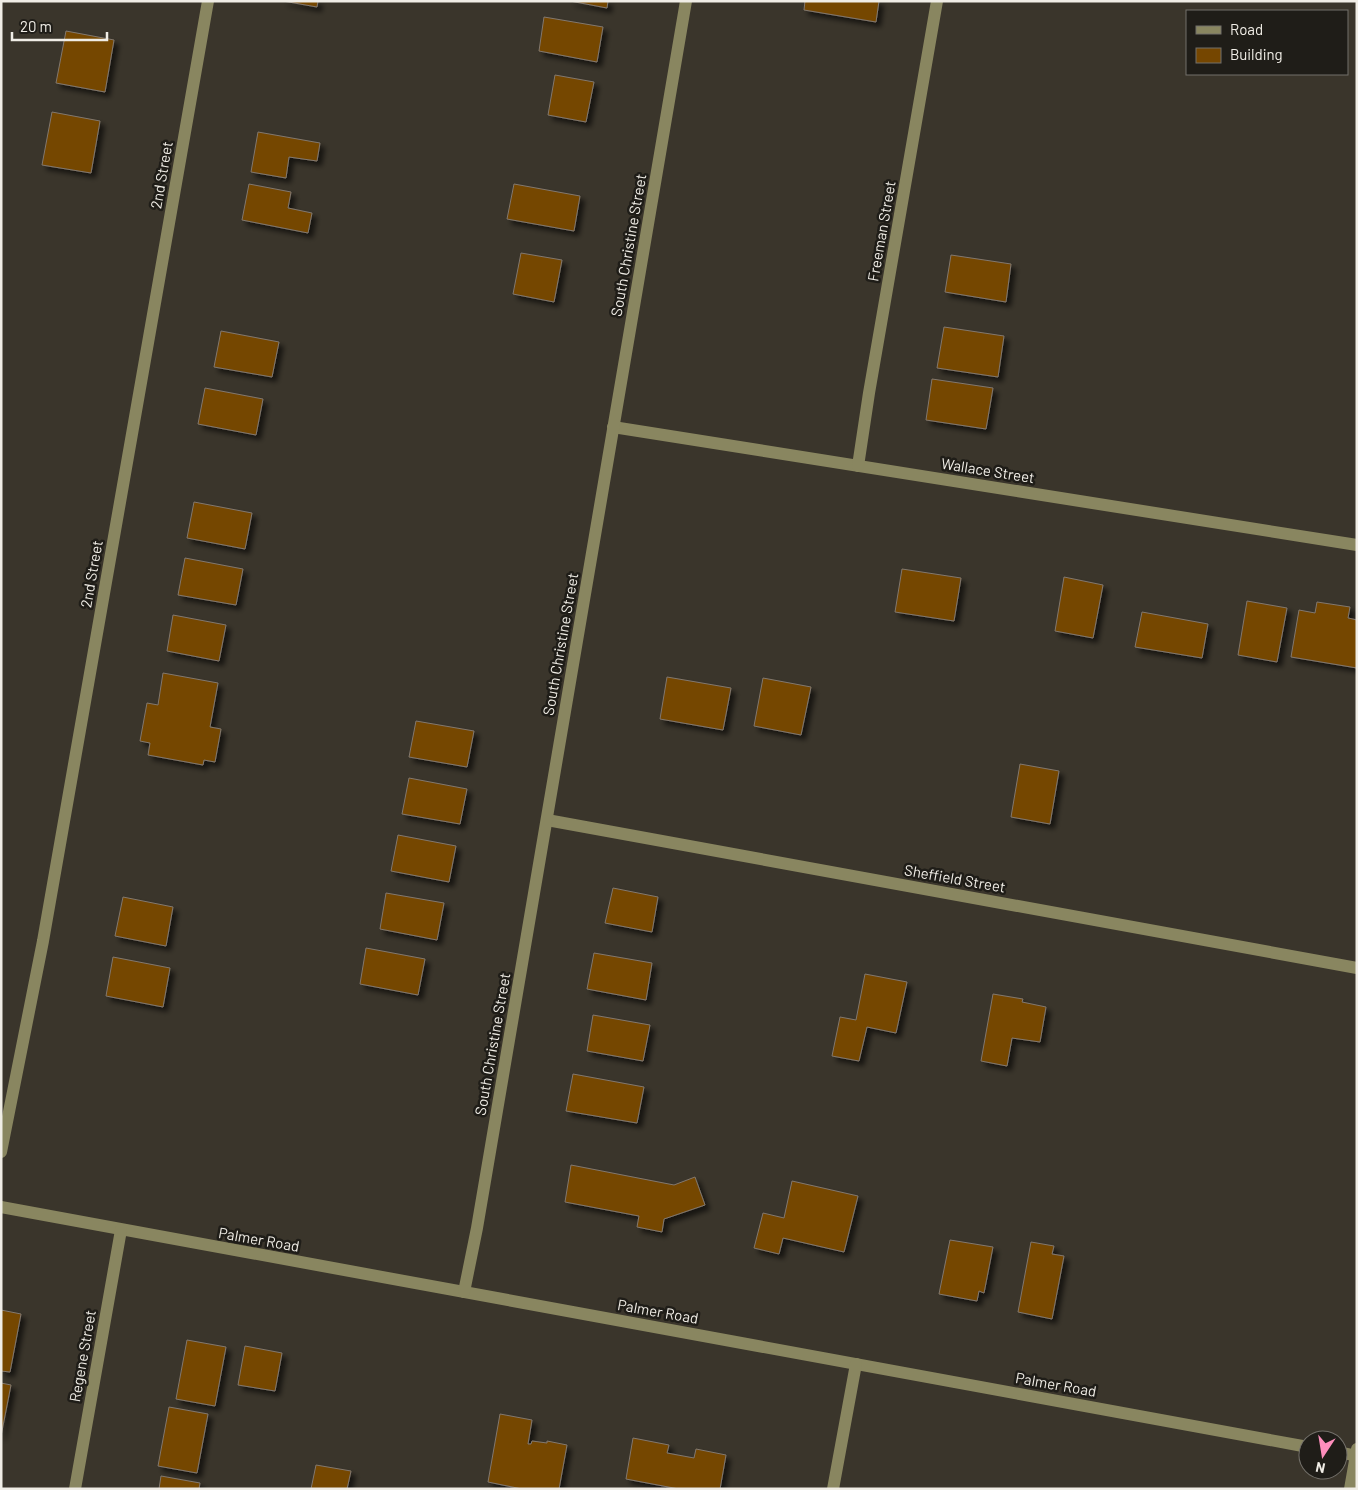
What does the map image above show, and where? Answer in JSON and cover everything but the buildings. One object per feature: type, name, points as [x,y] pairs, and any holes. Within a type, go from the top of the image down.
[{"type":"street","name":"2nd Street","points":[[1,1152],[43,941],[208,1]]},
{"type":"street","name":"South Christine Street","points":[[464,1292],[479,1218],[686,1]]},
{"type":"street","name":"Freeman Street","points":[[858,466],[937,1]]},
{"type":"street","name":"Wallace Street","points":[[613,427],[1357,545]]},
{"type":"street","name":"Sheffield Street","points":[[547,820],[1357,968]]},
{"type":"street","name":"Palmer Road","points":[[1,1207],[1298,1445]]},
{"type":"street","name":"Regene Street","points":[[75,1489],[121,1230]]},
{"type":"street","points":[[833,1489],[856,1364]]},
{"type":"street","points":[[1350,1489],[1356,1453]]}]
